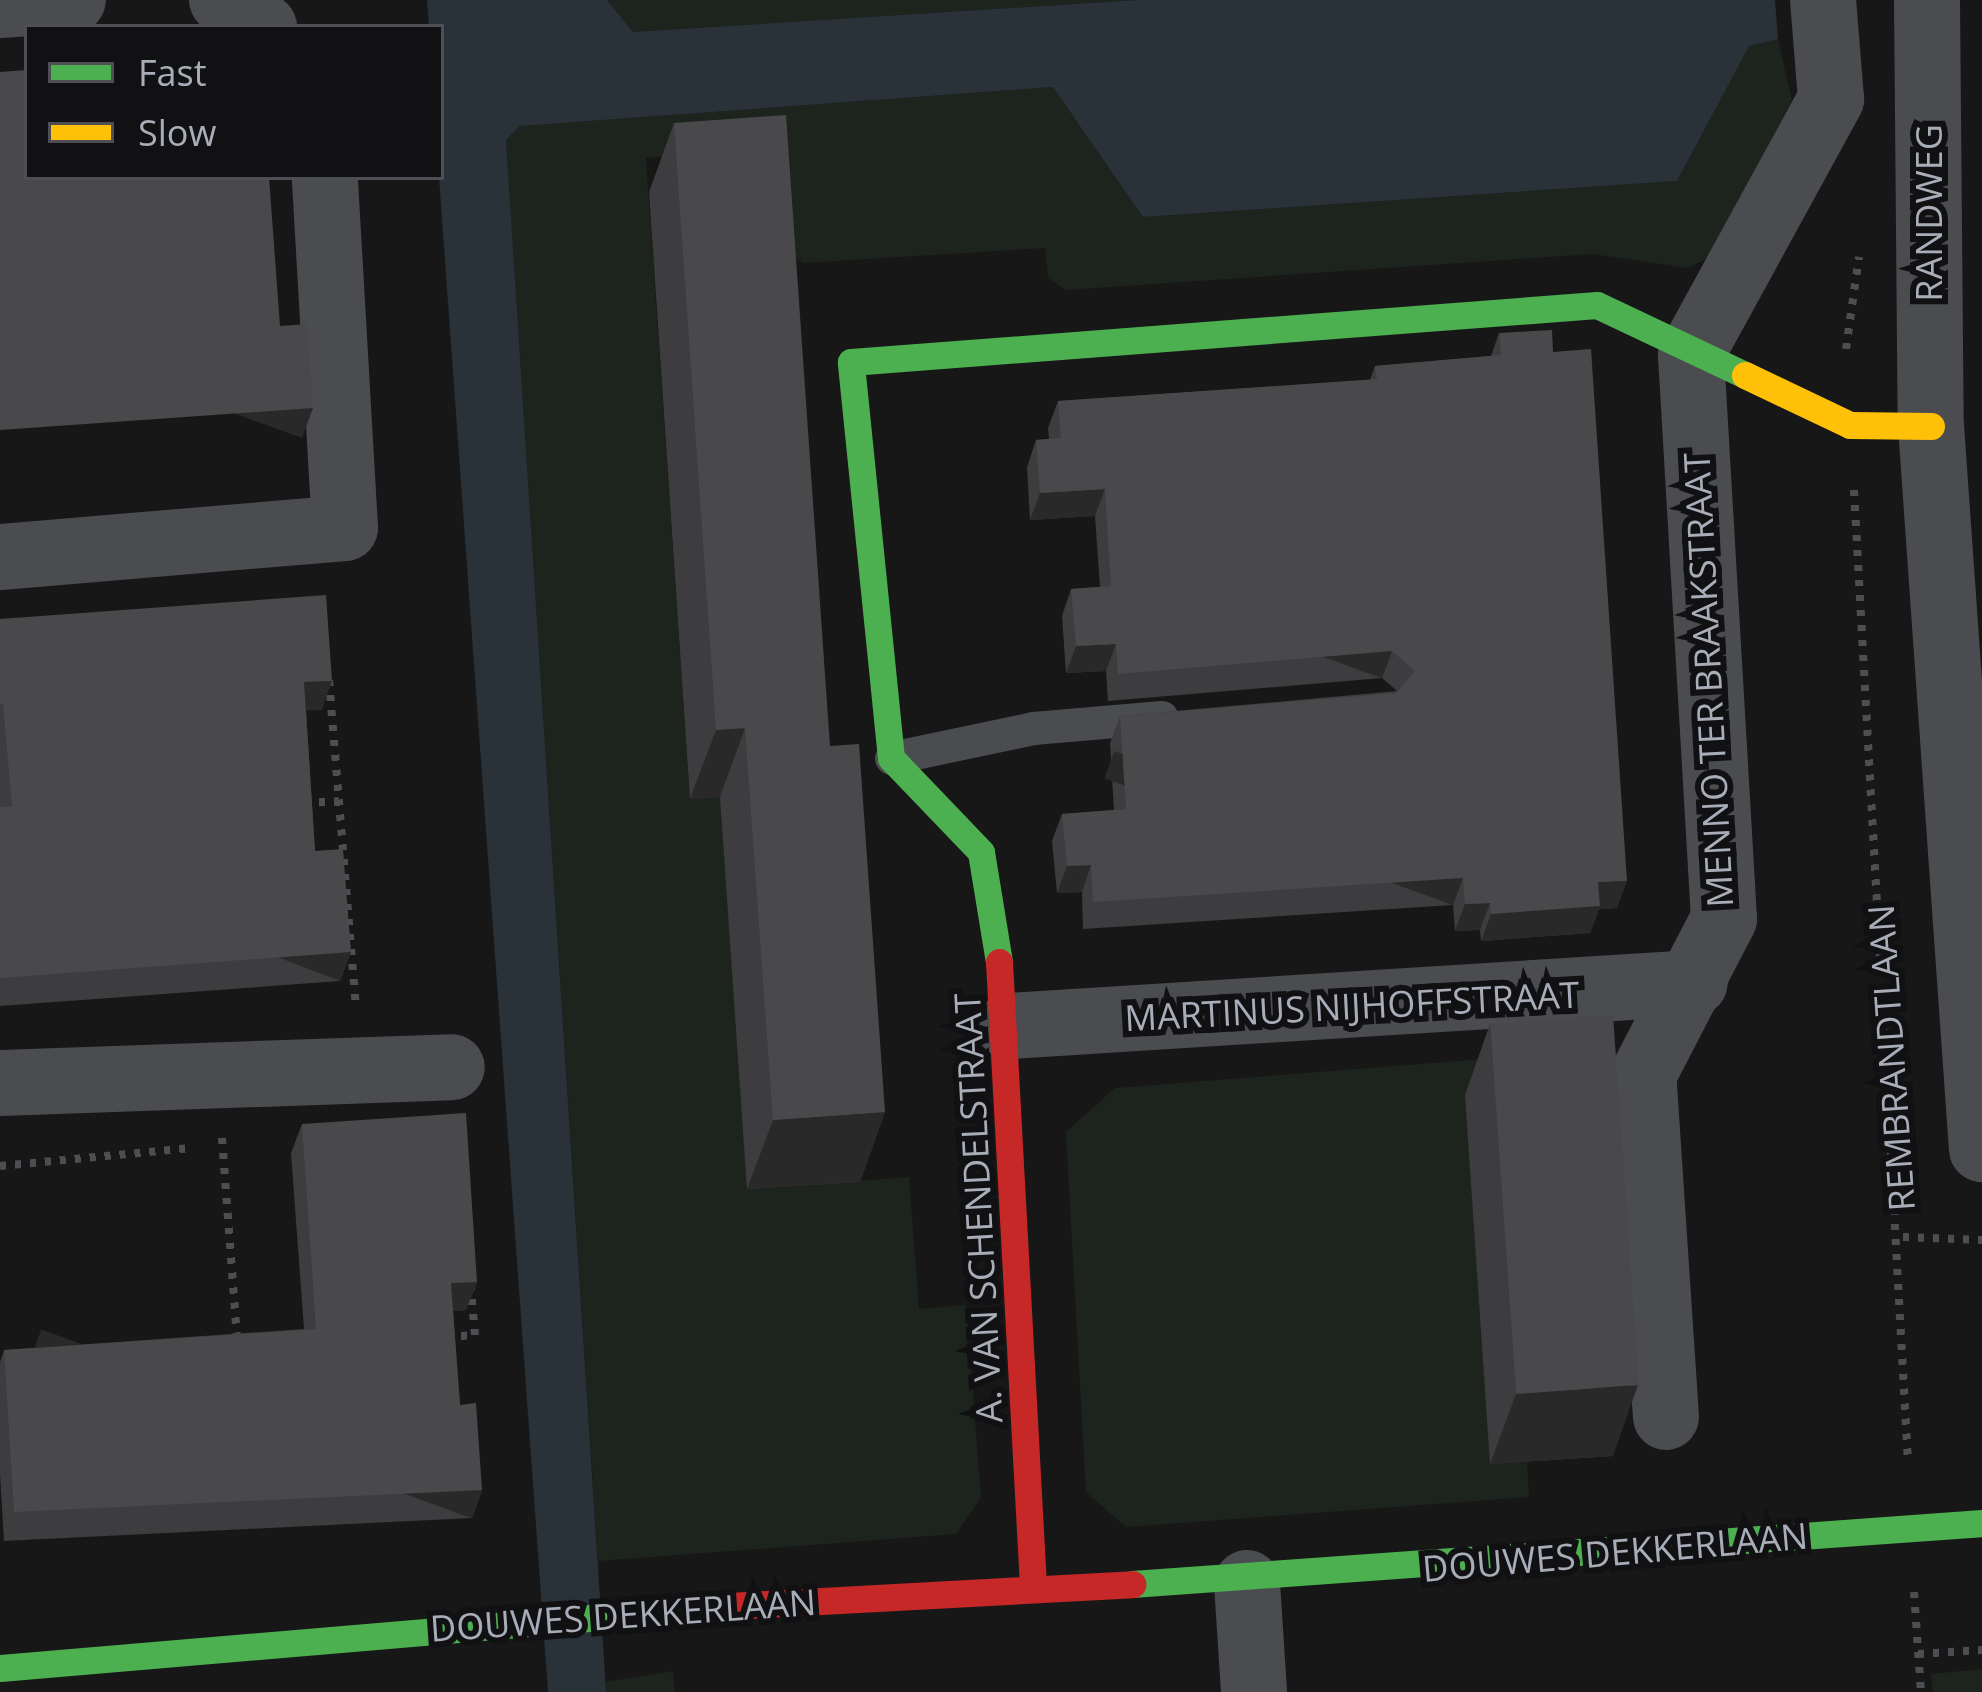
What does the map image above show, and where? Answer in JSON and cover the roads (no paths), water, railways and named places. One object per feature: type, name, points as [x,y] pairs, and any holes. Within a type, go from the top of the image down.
[{"type":"street","points":[[0,5],[73,0]]},
{"type":"street","points":[[222,0],[259,24]]},
{"type":"street","name":"RANDWEG","points":[[1927,24],[1931,427]]},
{"type":"street","points":[[1691,355],[1795,182],[1832,99],[1825,27]]},
{"type":"street","points":[[0,557],[345,528],[326,180]]},
{"type":"street","points":[[891,758],[851,362],[1597,305],[1691,355],[1850,425],[1931,427],[1982,1149]]},
{"type":"street","name":"MENNO TER BRAAKSTRAAT","points":[[1666,1417],[1643,1076],[1724,919],[1691,355]]},
{"type":"street","name":"A. VAN SCHENDELSTRAAT","points":[[891,758],[981,852],[1009,1026],[1034,1585]]},
{"type":"street","name":"MARTINUS NIJHOFFSTRAAT","points":[[1009,1026],[1695,983]]},
{"type":"street","points":[[0,1082],[452,1067]]},
{"type":"street","name":"DOUWES DEKKERLAAN","points":[[0,1668],[141,1675],[527,1621],[1034,1585],[1247,1582],[1982,1522]]},
{"type":"street","points":[[1247,1582],[1254,1692]]},
{"type":"lane","points":[[891,758],[1033,728],[1197,715]]}]
